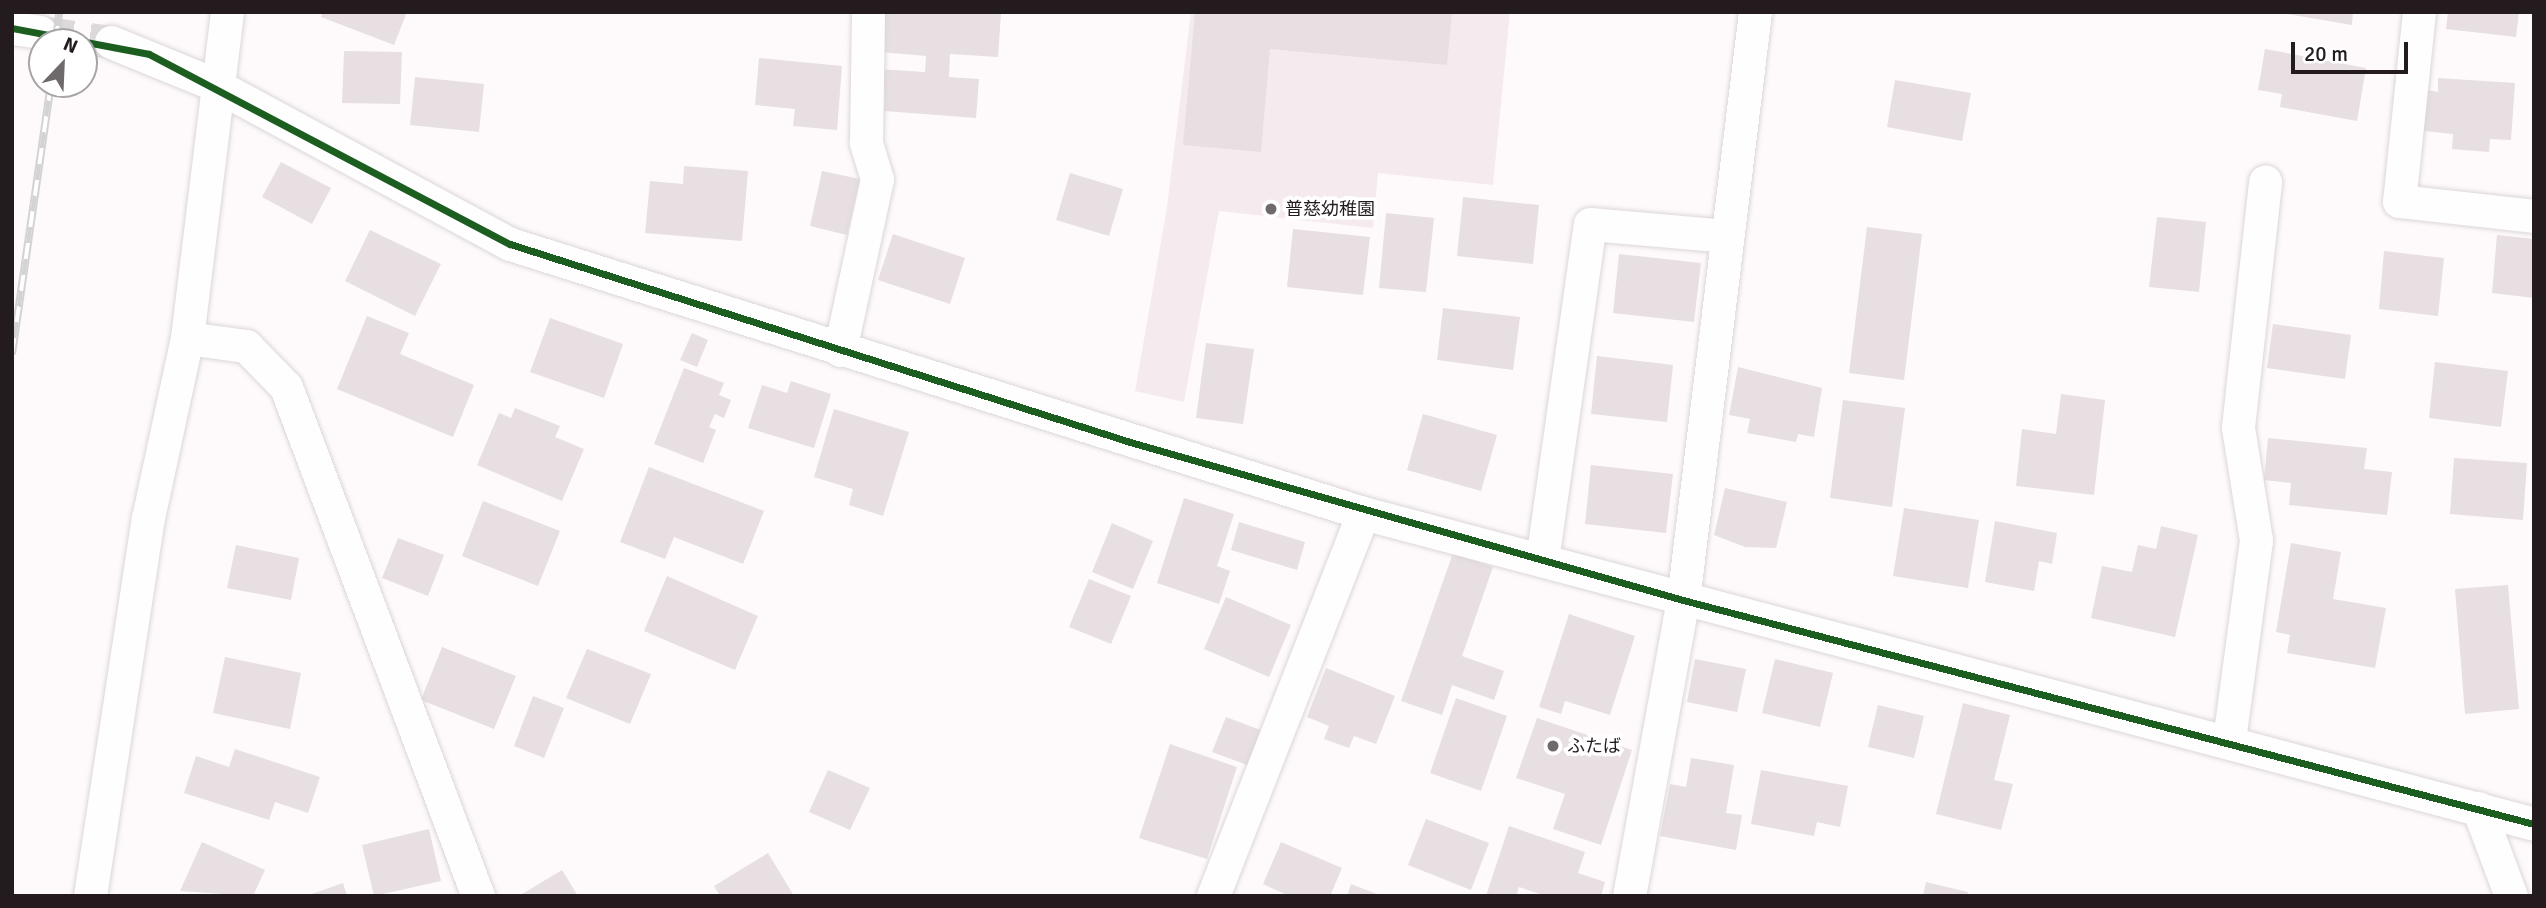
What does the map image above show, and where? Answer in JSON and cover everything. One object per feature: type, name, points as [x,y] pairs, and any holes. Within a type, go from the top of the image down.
[{"type":"street","points":[[90,896],[148,519],[187,338],[214,84],[227,12]]},
{"type":"street","points":[[1629,896],[1683,600],[1755,12]]},
{"type":"street","points":[[2419,12],[2399,201],[2534,216]]},
{"type":"street","points":[[839,350],[877,178],[866,142],[868,13]]},
{"type":"street","points":[[111,42],[214,84],[510,244],[839,350],[1363,513],[1683,600],[2229,740],[2534,824]]},
{"type":"street","points":[[2229,740],[2256,540],[2238,427],[2265,181]]},
{"type":"street","points":[[1542,560],[1590,223],[1726,236]]},
{"type":"street","points":[[187,338],[246,346],[286,387],[478,896]]},
{"type":"street","points":[[1213,896],[1363,513]]},
{"type":"street","points":[[2477,808],[2511,896]]},
{"type":"shaded area","name":"普慈幼稚園","points":[[1191,12],[1510,12],[1493,185],[1378,173],[1373,228],[1219,211],[1184,402],[1135,391],[1167,207]]},
{"type":"building","points":[[323,12],[407,12],[394,45],[321,17]]},
{"type":"building","points":[[883,12],[1001,13],[998,57],[950,54],[949,77],[979,79],[976,118],[884,111],[885,92],[875,91],[877,69],[925,72],[926,56],[880,52]]},
{"type":"building","points":[[1195,12],[1452,12],[1447,65],[1270,49],[1261,152],[1183,145]]},
{"type":"building","points":[[2276,12],[2353,12],[2352,25]]},
{"type":"building","points":[[2448,12],[2519,12],[2516,37],[2446,29]]},
{"type":"building","points":[[2265,49],[2366,68],[2357,121],[2280,107],[2282,94],[2258,90]]},
{"type":"building","points":[[344,51],[402,52],[400,104],[342,103]]},
{"type":"building","points":[[759,58],[842,66],[837,130],[793,126],[795,109],[755,105]]},
{"type":"building","points":[[415,77],[484,84],[479,132],[410,125]]},
{"type":"building","points":[[2438,78],[2515,83],[2511,140],[2490,139],[2489,152],[2452,149],[2453,134],[2424,131],[2427,90],[2438,92]]},
{"type":"building","points":[[1895,80],[1971,93],[1962,141],[1887,127]]},
{"type":"building","points":[[281,162],[331,188],[312,224],[262,197]]},
{"type":"building","points":[[684,166],[748,171],[742,241],[645,233],[650,181],[683,184]]},
{"type":"building","points":[[822,171],[860,179],[847,235],[810,226]]},
{"type":"building","points":[[1070,173],[1123,189],[1109,236],[1056,220]]},
{"type":"building","points":[[1463,197],[1539,205],[1533,264],[1457,256]]},
{"type":"building","points":[[1386,213],[1434,218],[1426,292],[1379,288]]},
{"type":"building","points":[[2157,217],[2206,222],[2199,292],[2149,287]]},
{"type":"building","points":[[1867,227],[1922,234],[1904,380],[1849,373]]},
{"type":"building","points":[[1293,229],[1370,237],[1363,295],[1287,287]]},
{"type":"building","points":[[370,230],[441,264],[415,316],[345,281]]},
{"type":"building","points":[[893,234],[965,258],[950,304],[878,280]]},
{"type":"building","points":[[2497,235],[2534,239],[2534,298],[2492,293]]},
{"type":"building","points":[[2384,251],[2444,258],[2438,316],[2379,309]]},
{"type":"building","points":[[1619,254],[1701,263],[1694,322],[1613,313]]},
{"type":"building","points":[[1443,308],[1520,317],[1513,370],[1437,360]]},
{"type":"building","points":[[367,316],[409,333],[400,354],[474,385],[453,437],[337,389]]},
{"type":"building","points":[[550,318],[623,344],[604,398],[530,372]]},
{"type":"building","points":[[2273,324],[2351,335],[2345,379],[2267,368]]},
{"type":"building","points":[[692,333],[708,340],[697,367],[680,360]]},
{"type":"building","points":[[1206,343],[1254,349],[1243,424],[1196,418]]},
{"type":"building","points":[[1597,356],[1673,365],[1667,422],[1591,414]]},
{"type":"building","points":[[2435,362],[2508,371],[2501,427],[2429,418]]},
{"type":"building","points":[[1738,367],[1822,388],[1814,437],[1798,434],[1796,442],[1747,433],[1750,419],[1729,415]]},
{"type":"building","points":[[684,368],[724,383],[719,395],[731,400],[724,418],[715,414],[709,427],[716,430],[703,463],[654,444]]},
{"type":"building","points":[[791,381],[831,394],[814,448],[748,428],[762,385],[787,393]]},
{"type":"building","points":[[2061,394],[2105,400],[2094,495],[2016,486],[2022,429],[2056,434]]},
{"type":"building","points":[[1843,400],[1905,408],[1892,507],[1830,498]]},
{"type":"building","points":[[515,408],[560,426],[555,437],[584,449],[562,501],[477,465],[499,413],[511,418]]},
{"type":"building","points":[[834,409],[909,432],[883,516],[849,505],[853,489],[814,477]]},
{"type":"building","points":[[1423,414],[1497,435],[1481,491],[1407,470]]},
{"type":"building","points":[[2268,438],[2367,448],[2364,469],[2392,472],[2387,515],[2289,505],[2291,483],[2264,480]]},
{"type":"building","points":[[2454,458],[2527,463],[2523,520],[2450,514]]},
{"type":"building","points":[[1591,465],[1673,474],[1666,533],[1585,524]]},
{"type":"building","points":[[649,467],[764,511],[743,564],[674,537],[665,559],[620,542]]},
{"type":"building","points":[[1725,488],[1787,502],[1776,548],[1745,547],[1714,535]]},
{"type":"building","points":[[1184,498],[1234,514],[1217,566],[1230,571],[1219,604],[1157,583]]},
{"type":"building","points":[[483,501],[560,531],[538,586],[462,556]]},
{"type":"building","points":[[1904,508],[1979,520],[1968,588],[1893,576]]},
{"type":"building","points":[[1995,521],[2057,533],[2052,564],[2039,561],[2034,591],[1985,582]]},
{"type":"building","points":[[1239,522],[1305,542],[1297,570],[1231,550]]},
{"type":"building","points":[[1112,523],[1153,541],[1133,589],[1092,572]]},
{"type":"building","points":[[2161,526],[2198,535],[2175,637],[2091,618],[2102,566],[2132,572],[2138,545],[2156,549]]},
{"type":"building","points":[[398,538],[444,555],[428,596],[382,578]]},
{"type":"building","points":[[2291,543],[2341,552],[2333,599],[2386,608],[2375,668],[2287,653],[2290,635],[2276,632]]},
{"type":"building","points":[[236,545],[299,558],[291,600],[227,588]]},
{"type":"building","points":[[1453,553],[1493,567],[1462,656],[1504,671],[1494,700],[1452,685],[1442,715],[1401,701]]},
{"type":"building","points":[[667,576],[758,616],[735,670],[644,631]]},
{"type":"building","points":[[1089,579],[1131,596],[1111,644],[1069,627]]},
{"type":"building","points":[[2508,585],[2519,709],[2465,714],[2455,589]]},
{"type":"building","points":[[1226,597],[1291,625],[1269,677],[1204,649]]},
{"type":"building","points":[[1569,614],[1635,636],[1610,715],[1565,701],[1561,714],[1539,707]]},
{"type":"building","points":[[442,647],[516,676],[494,729],[421,700]]},
{"type":"building","points":[[587,649],[651,674],[630,724],[566,698]]},
{"type":"building","points":[[225,657],[301,673],[290,729],[213,713]]},
{"type":"building","points":[[1695,659],[1746,669],[1737,712],[1687,702]]},
{"type":"building","points":[[1775,659],[1833,673],[1820,727],[1762,713]]},
{"type":"building","points":[[1326,668],[1395,696],[1376,744],[1354,736],[1349,748],[1324,739],[1329,726],[1307,717]]},
{"type":"building","points":[[533,696],[564,708],[544,758],[514,746]]},
{"type":"building","points":[[1456,698],[1507,716],[1481,791],[1430,773]]},
{"type":"building","points":[[1963,703],[2010,715],[1994,780],[2013,784],[2001,830],[1936,814]]},
{"type":"building","points":[[1878,705],[1924,716],[1914,758],[1868,747]]},
{"type":"building","points":[[1226,717],[1263,731],[1250,766],[1212,752]]},
{"type":"building","points":[[1537,718],[1632,750],[1601,845],[1553,829],[1565,794],[1516,778]]},
{"type":"building","points":[[1170,744],[1237,767],[1207,859],[1139,838]]},
{"type":"building","points":[[235,749],[320,777],[308,813],[275,802],[269,820],[184,793],[196,756],[229,767]]},
{"type":"building","points":[[1691,758],[1734,765],[1726,813],[1742,815],[1736,850],[1660,836],[1670,784],[1686,787]]},
{"type":"building","points":[[828,770],[870,788],[850,830],[809,812]]},
{"type":"building","points":[[1761,770],[1848,786],[1840,827],[1817,822],[1814,836],[1751,824]]},
{"type":"building","points":[[1426,819],[1489,843],[1471,890],[1408,865]]},
{"type":"building","points":[[1509,826],[1585,852],[1578,873],[1605,882],[1601,896],[1546,896],[1519,887],[1516,896],[1486,896]]},
{"type":"building","points":[[429,829],[441,881],[374,896],[362,845]]},
{"type":"building","points":[[202,842],[265,870],[253,896],[180,891]]},
{"type":"building","points":[[1281,842],[1342,868],[1330,896],[1289,896],[1263,884]]},
{"type":"building","points":[[768,853],[794,896],[720,896],[714,886]]},
{"type":"building","points":[[562,870],[578,896],[519,896]]},
{"type":"building","points":[[1926,882],[1968,892],[1967,896],[1923,896]]},
{"type":"building","points":[[343,883],[347,896],[309,895]]},
{"type":"building","points":[[1351,884],[1382,896],[1347,896]]},
{"type":"tunnel","points":[[98,40],[111,42]]},
{"type":"railway","points":[[57,28],[59,12]]},
{"type":"railway","points":[[12,354],[49,98]]},
{"type":"cycle path","points":[[12,28],[149,54],[510,244],[1130,442],[1683,600],[2534,824]]},
{"type":"place","name":"普慈幼稚園","points":[[1271,209]]},
{"type":"place","name":"ふたば","points":[[1553,746]]}]
